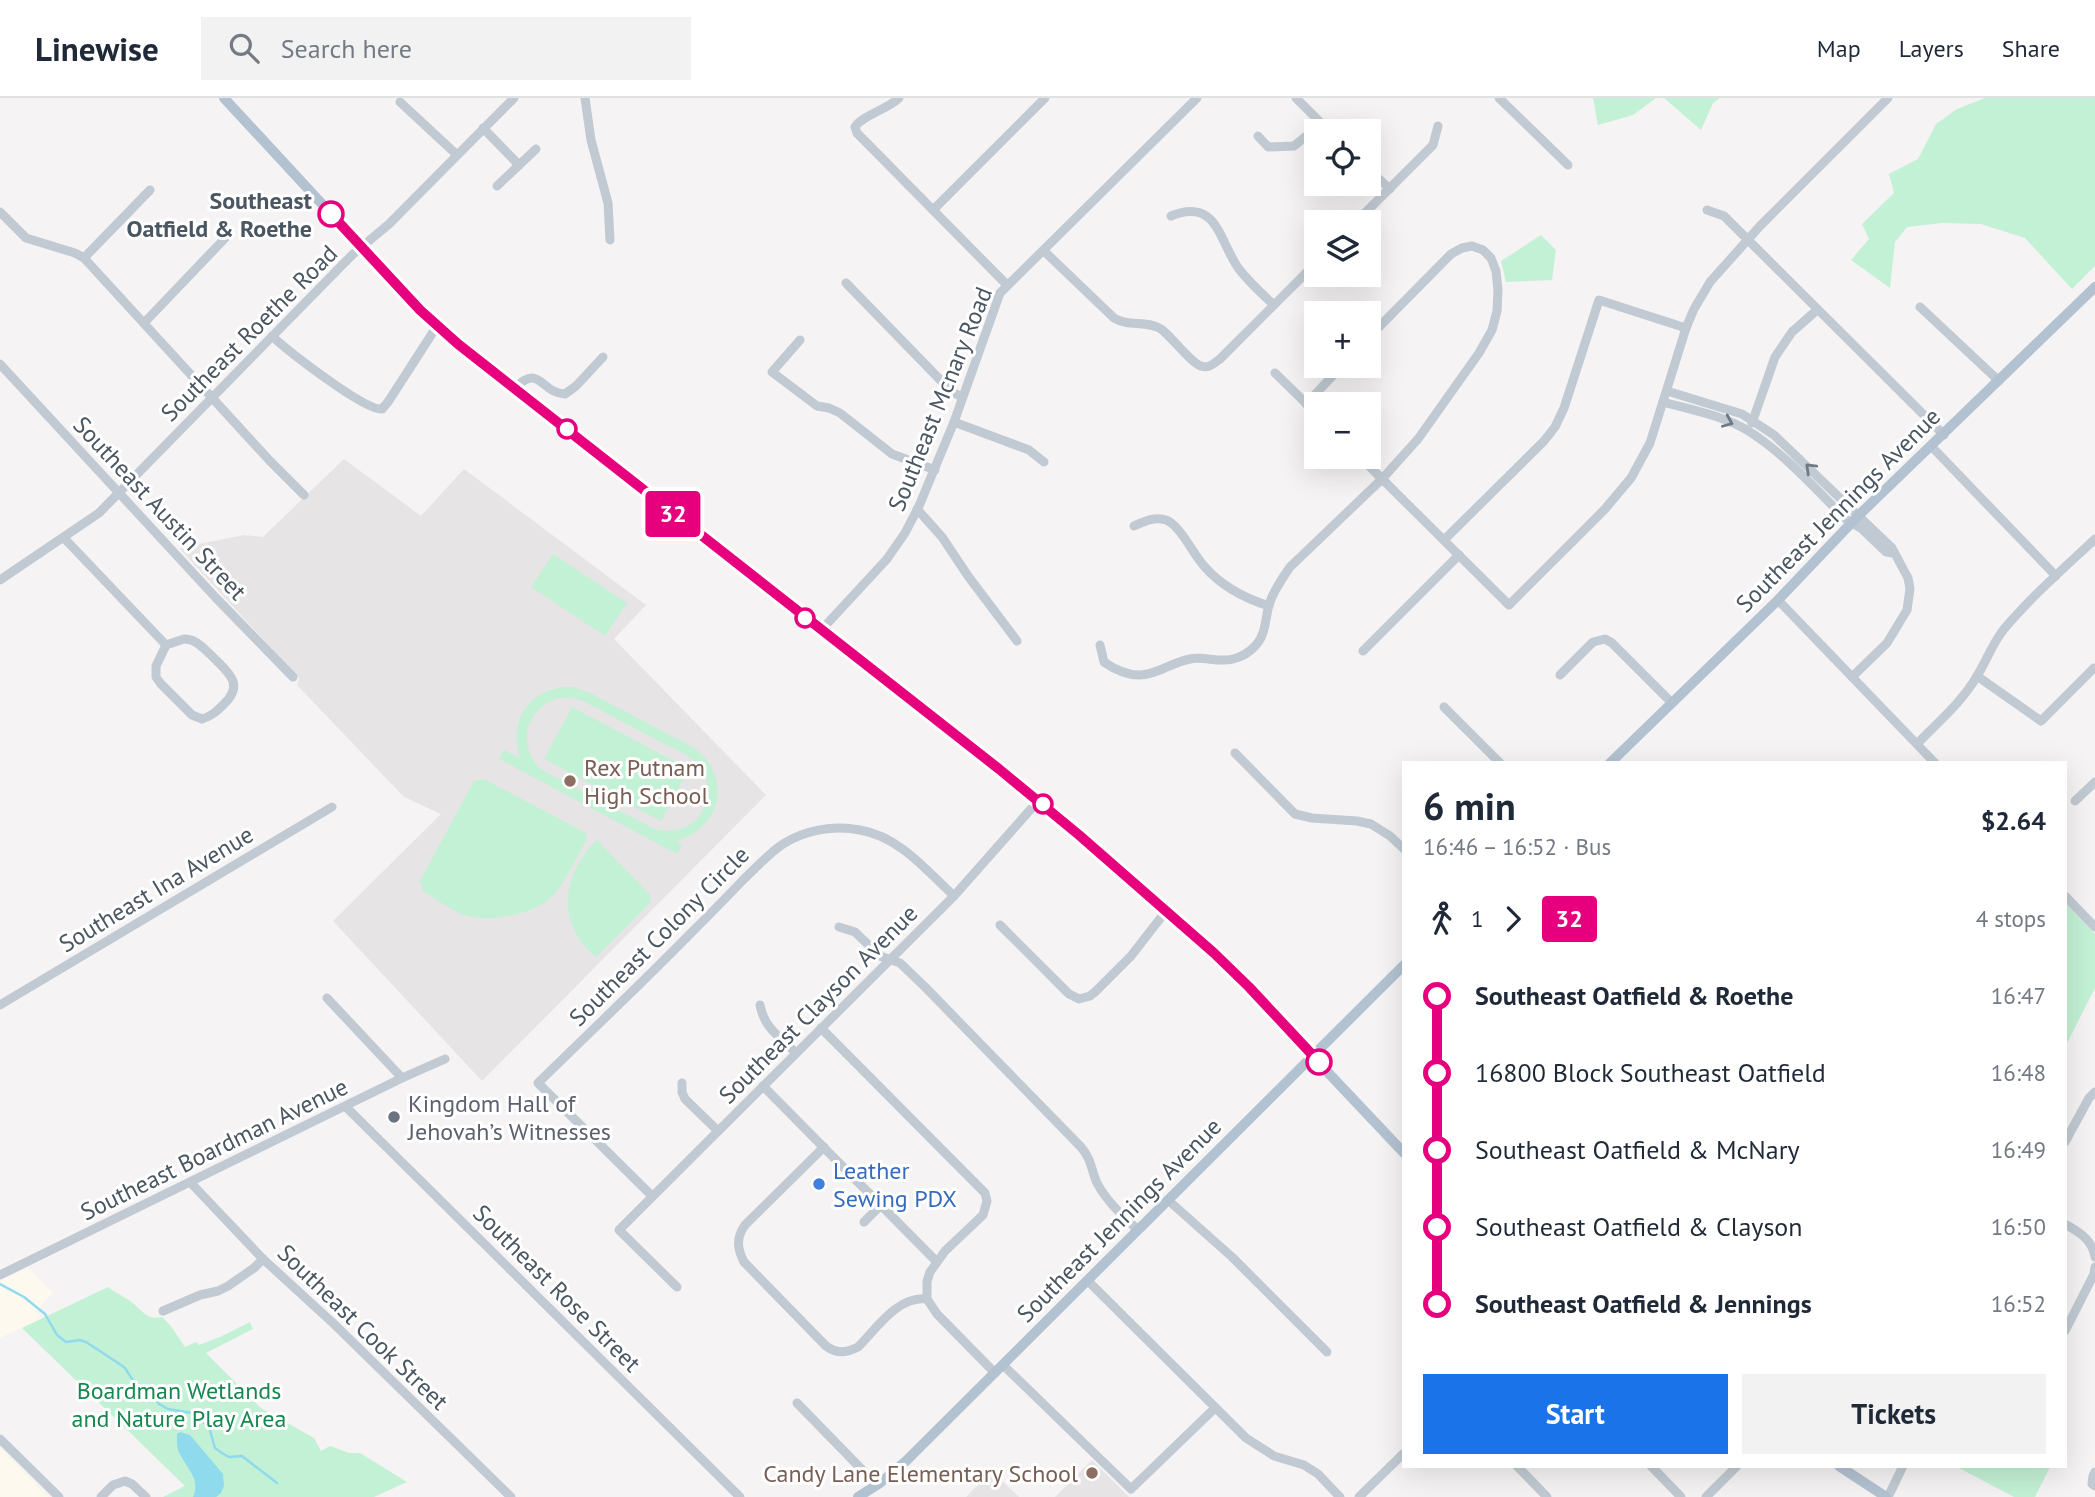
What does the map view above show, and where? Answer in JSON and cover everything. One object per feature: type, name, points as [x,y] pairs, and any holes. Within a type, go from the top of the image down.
[{"type":"main road","points":[[224,98],[420,310],[514,389],[1038,801],[1234,973],[1402,1151]]},
{"type":"main road","name":"Southeast Jennings Avenue","points":[[1612,761],[1778,600],[1855,519],[2093,294]]},
{"type":"main road","name":"Southeast Jennings Avenue","points":[[858,1497],[906,1461],[1402,967]]},
{"type":"main road","points":[[1842,1468],[1887,1497]]},
{"type":"street","name":"Southeast Roethe Road","points":[[4,578],[99,513],[272,336],[514,98]]},
{"type":"street","points":[[585,98],[591,141],[608,203],[610,240]]},
{"type":"street","points":[[899,98],[881,111],[858,121],[855,127],[862,139],[1007,285]]},
{"type":"street","points":[[933,210],[1045,98]]},
{"type":"street","points":[[1296,98],[1316,119]]},
{"type":"street","points":[[1499,98],[1568,165]]},
{"type":"street","points":[[1372,469],[1509,605],[1624,488],[1650,443],[1693,309],[1710,282],[1760,226],[1888,98]]},
{"type":"street","name":"Southeast Mcnary Road","points":[[815,625],[825,626],[887,559],[905,533],[935,470],[996,302],[1007,285],[1044,251],[1192,100]]},
{"type":"street","points":[[400,102],[456,154]]},
{"type":"street","points":[[1368,210],[1433,145],[1438,126]]},
{"type":"street","points":[[483,128],[519,165]]},
{"type":"street","points":[[1258,136],[1268,147],[1294,146],[1304,138]]},
{"type":"street","points":[[497,186],[536,149]]},
{"type":"street","points":[[1381,181],[1390,189]]},
{"type":"street","points":[[84,258],[150,190]]},
{"type":"street","points":[[1707,210],[1724,216],[1944,435]]},
{"type":"street","points":[[1171,216],[1187,211],[1205,215],[1217,227],[1239,269],[1274,305]]},
{"type":"street","points":[[0,212],[26,238],[84,258],[304,495]]},
{"type":"street","points":[[144,323],[229,234]]},
{"type":"street","points":[[1100,645],[1104,662],[1120,671],[1136,675],[1150,674],[1193,658],[1234,659],[1257,644],[1264,632],[1269,606],[1290,567],[1382,479],[1418,439],[1479,353],[1492,330],[1497,311],[1496,271],[1491,258],[1483,250],[1472,246],[1451,254],[1381,325]]},
{"type":"street","points":[[1044,251],[1114,318],[1127,324],[1147,324],[1160,328],[1201,366],[1209,366],[1231,348],[1304,275]]},
{"type":"street","points":[[846,284],[952,392],[962,397]]},
{"type":"street","points":[[1444,541],[1555,428],[1599,300],[1686,328]]},
{"type":"street","points":[[1920,307],[1999,382]]},
{"type":"street","points":[[1749,431],[1775,357],[1791,332],[1817,310]]},
{"type":"street","points":[[272,336],[348,393],[376,410],[382,409],[388,402],[438,326]]},
{"type":"street","points":[[800,340],[772,372],[817,406],[840,413],[892,454],[935,470]]},
{"type":"street","points":[[514,389],[523,380],[531,377],[556,393],[565,394],[603,357]]},
{"type":"street","name":"Southeast Austin Street","points":[[0,364],[120,492],[125,501],[293,677]]},
{"type":"street","points":[[1275,373],[1304,402]]},
{"type":"street","points":[[1317,392],[1331,378]]},
{"type":"street","points":[[1667,391],[1724,407],[1753,420],[1774,435],[1855,519],[1861,529],[1886,552],[1894,553],[1908,578],[1910,589],[1907,610],[1887,643],[1852,677]]},
{"type":"street","points":[[1663,402],[1719,418],[1749,431],[1855,519]]},
{"type":"street","points":[[954,422],[1029,450],[1044,462]]},
{"type":"street","points":[[1932,447],[2056,576]]},
{"type":"street","points":[[917,509],[942,537],[1017,641]]},
{"type":"street","points":[[1134,526],[1155,519],[1166,520],[1179,530],[1191,551],[1212,576],[1250,600],[1269,606]]},
{"type":"street","points":[[64,538],[166,645]]},
{"type":"street","points":[[1917,744],[1957,703],[1977,676],[1987,654],[2003,631],[2095,539]]},
{"type":"street","points":[[1363,651],[1459,555]]},
{"type":"street","points":[[0,566],[4,578]]},
{"type":"street","points":[[1778,600],[1934,761]]},
{"type":"street","points":[[191,639],[231,676],[233,692],[211,717],[202,719],[192,715],[156,677],[156,666],[166,645],[191,639]]},
{"type":"street","points":[[1560,675],[1593,642],[1605,639],[1671,703]]},
{"type":"street","points":[[1977,676],[2041,721],[2095,669]]},
{"type":"street","points":[[1444,707],[1498,761]]},
{"type":"street","points":[[1235,753],[1295,814],[1371,824],[1402,847]]},
{"type":"street","points":[[2075,801],[2095,782]]},
{"type":"street","name":"Southeast Clayson Avenue","points":[[677,1287],[618,1230],[954,896],[1038,801]]},
{"type":"street","name":"Southeast Ina Avenue","points":[[0,1005],[332,807]]},
{"type":"street","name":"Southeast Colony Circle","points":[[652,1196],[538,1083],[674,951],[762,860],[783,844],[807,833],[833,828],[859,830],[883,837],[903,848],[954,896]]},
{"type":"street","points":[[2067,898],[2095,927]]},
{"type":"street","points":[[1000,925],[1069,994],[1079,999],[1090,996],[1132,956],[1166,911]]},
{"type":"street","points":[[839,927],[855,932],[880,956],[900,964],[925,987],[1082,1147],[1104,1194],[1118,1212],[1138,1230]]},
{"type":"street","points":[[327,998],[402,1078]]},
{"type":"street","points":[[760,1005],[762,1018],[767,1025],[796,1053]]},
{"type":"street","points":[[821,1028],[985,1193],[987,1200],[983,1215],[936,1261],[927,1281],[927,1299],[937,1314],[1132,1489],[1216,1408]]},
{"type":"street","name":"Southeast Boardman Avenue","points":[[0,1275],[445,1059]]},
{"type":"street","points":[[682,1083],[685,1100],[718,1131]]},
{"type":"street","points":[[763,1086],[936,1261]]},
{"type":"street","points":[[2067,1138],[2095,1092]]},
{"type":"street","name":"Southeast Rose Street","points":[[346,1107],[740,1497]]},
{"type":"street","points":[[824,1147],[745,1225],[739,1234],[738,1244],[744,1262],[826,1346],[839,1352],[858,1348],[904,1303],[916,1298],[927,1299]]},
{"type":"street","name":"Southeast Cook Street","points":[[190,1182],[263,1259],[334,1324],[510,1497]]},
{"type":"street","points":[[1168,1200],[1232,1257],[1327,1352]]},
{"type":"street","points":[[864,1222],[881,1205]]},
{"type":"street","points":[[2067,1225],[2087,1238],[2095,1256]]},
{"type":"street","points":[[163,1311],[200,1294],[228,1286],[263,1259]]},
{"type":"street","points":[[2067,1327],[2095,1267]]},
{"type":"street","points":[[1088,1281],[1246,1438],[1274,1456],[1304,1465],[1318,1474],[1340,1497]]},
{"type":"street","points":[[797,1403],[877,1485]]},
{"type":"street","points":[[0,1439],[59,1497]]},
{"type":"street","points":[[1359,1497],[1402,1454]]},
{"type":"street","points":[[1519,1468],[1547,1497]]},
{"type":"street","points":[[1653,1468],[1681,1497]]},
{"type":"street","points":[[1706,1497],[1735,1468]]},
{"type":"street","points":[[1887,1497],[1902,1468]]},
{"type":"street","points":[[2095,1472],[2092,1484],[2095,1486]]},
{"type":"street","points":[[101,1497],[113,1485],[125,1481],[146,1497]]},
{"type":"shaded area","name":"Rex Putnam High School","points":[[344,459],[421,516],[464,469],[646,605],[614,639],[766,795],[482,1081],[333,921],[441,814],[404,797],[297,685],[299,678],[179,548],[244,535],[263,537]]},
{"type":"shaded area","points":[[28,1268],[53,1293],[36,1311],[42,1318],[0,1338],[0,1281]]},
{"type":"shaded area","points":[[0,1448],[49,1497],[0,1497]]},
{"type":"shaded area","name":"Candy Lane Elementary School","points":[[1092,1460],[1129,1497],[1055,1497]]},
{"type":"shaded area","name":"Candy Lane Elementary School","points":[[992,1471],[1019,1497],[966,1497]]},
{"type":"green space","points":[[1593,98],[1656,98],[1633,115],[1598,125]]},
{"type":"green space","points":[[1664,98],[1720,98],[1713,103],[1701,130]]},
{"type":"green space","points":[[1985,98],[2095,98],[2095,266],[2072,289],[2025,238],[1981,224],[1942,223],[1907,227],[1895,242],[1890,288],[1851,260],[1869,239],[1862,224],[1894,193],[1889,174],[1918,159],[1936,124],[1957,109]]},
{"type":"green space","points":[[1541,235],[1556,250],[1552,280],[1506,282],[1501,261]]},
{"type":"green space","points":[[553,554],[627,603],[605,636],[531,587]]},
{"type":"green space","points":[[573,687],[590,693],[691,746],[704,757],[713,770],[717,798],[713,812],[704,824],[692,834],[676,841],[682,845],[677,854],[499,759],[504,750],[520,758],[517,745],[519,721],[530,702],[551,690]],"holes":[[[558,698],[585,702],[695,761],[703,772],[707,791],[703,810],[695,821],[679,829],[655,829],[542,770],[534,760],[527,740],[532,719],[547,703]]]},
{"type":"green space","points":[[572,707],[689,769],[661,821],[544,759]]},
{"type":"green space","points":[[484,779],[586,833],[587,839],[565,879],[549,899],[526,911],[485,918],[461,914],[446,906],[423,891],[420,881],[474,781]]},
{"type":"green space","points":[[597,840],[650,895],[651,902],[596,957],[583,944],[574,929],[568,898],[576,868]]},
{"type":"green space","points":[[2067,905],[2095,934],[2095,988],[2067,1043]]},
{"type":"green space","name":"Boardman Wetlands and Nature Play Area","points":[[108,1287],[131,1301],[148,1316],[162,1317],[185,1347],[220,1337],[250,1322],[253,1329],[206,1353],[261,1408],[314,1438],[321,1451],[330,1446],[349,1453],[360,1453],[407,1482],[374,1497],[163,1497],[185,1486],[22,1328]]},
{"type":"green space","points":[[1959,1468],[2050,1468],[2035,1497],[2014,1497]]},
{"type":"water","points":[[180,1432],[190,1435],[223,1474],[224,1486],[216,1497],[193,1497],[195,1480],[179,1453],[177,1434]]},
{"type":"waterway","points":[[0,1284],[24,1297],[45,1314],[57,1335],[66,1342],[86,1342],[118,1363],[125,1368],[134,1382],[159,1404],[168,1409],[192,1413],[209,1427],[215,1448],[229,1457],[242,1456],[277,1483]]},
{"type":"bus line","name":"32","points":[[331,214],[420,310],[458,344],[999,769],[1079,835],[1234,973],[1319,1062]]},
{"type":"place","name":"Southeast Oatfield & Roethe","points":[[331,214]]},
{"type":"place","name":"Rex Putnam High School","points":[[570,781]]},
{"type":"place","name":"Kingdom Hall of Jehovah’s Witnesses","points":[[394,1117]]},
{"type":"place","name":"Leather Sewing PDX","points":[[819,1184]]},
{"type":"place","name":"Candy Lane Elementary School","points":[[1092,1473]]}]
